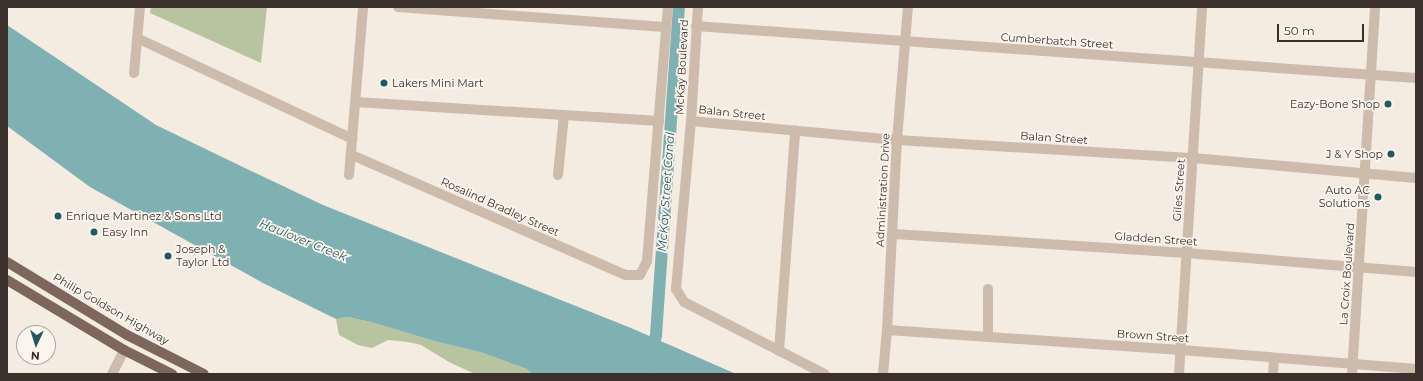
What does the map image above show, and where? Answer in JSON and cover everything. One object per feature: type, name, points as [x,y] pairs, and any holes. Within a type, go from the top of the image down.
[{"type":"main road","name":"Philip Goldson Highway","points":[[7,262],[127,335],[204,374]]},
{"type":"main road","points":[[7,280],[124,350],[172,374]]},
{"type":"street","points":[[134,73],[140,7]]},
{"type":"street","points":[[349,175],[352,155],[363,7]]},
{"type":"street","points":[[398,7],[667,27]]},
{"type":"street","name":"McKay Boulevard","points":[[640,276],[647,261],[668,7]]},
{"type":"street","name":"McKay Boulevard","points":[[698,7],[691,121],[676,289],[684,302],[779,351]]},
{"type":"street","name":"Administration Drive","points":[[883,374],[888,330],[894,234],[897,140],[908,7]]},
{"type":"street","name":"Giles Street","points":[[1179,374],[1202,7]]},
{"type":"street","name":"La Croix Boulevard","points":[[1352,369],[1375,7]]},
{"type":"street","name":"Cumberbatch Street","points":[[696,26],[1416,78]]},
{"type":"street","points":[[137,38],[353,140]]},
{"type":"street","points":[[356,102],[659,121]]},
{"type":"street","points":[[558,175],[564,115]]},
{"type":"street","name":"Balan Street","points":[[691,121],[897,140],[1193,158],[1416,178]]},
{"type":"street","points":[[795,131],[779,351],[825,374]]},
{"type":"street","name":"Rosalind Bradley Street","points":[[352,155],[626,274],[640,276]]},
{"type":"street","name":"Gladden Street","points":[[894,234],[1186,253],[1416,272]]},
{"type":"street","points":[[988,289],[988,337]]},
{"type":"street","name":"Brown Street","points":[[888,330],[1181,350],[1274,358],[1352,369],[1416,369]]},
{"type":"street","points":[[112,374],[124,350]]},
{"type":"street","points":[[1273,374],[1274,358]]},
{"type":"green space","points":[[151,7],[267,7],[261,63],[150,13]]},
{"type":"green space","points":[[348,317],[480,352],[527,369],[532,374],[475,374],[449,362],[421,345],[408,342],[388,340],[372,348],[358,345],[339,335],[336,319]]},
{"type":"water","name":"Haulover Creek","points":[[7,25],[156,125],[249,170],[323,205],[631,328],[736,374],[532,374],[527,369],[480,352],[434,341],[371,322],[348,317],[336,319],[263,283],[90,187],[7,126]]},
{"type":"waterway","name":"McKay Street Canal","points":[[640,374],[654,345],[656,335],[679,7]]},
{"type":"place","name":"Lakers Mini Mart","points":[[384,83]]},
{"type":"place","name":"Eazy-Bone Shop","points":[[1388,104]]},
{"type":"place","name":"J & Y Shop","points":[[1391,154]]},
{"type":"place","name":"Auto AC Solutions","points":[[1378,197]]},
{"type":"place","name":"Enrique Martinez & Sons Ltd","points":[[58,216]]},
{"type":"place","name":"Easy Inn","points":[[94,232]]},
{"type":"place","name":"Joseph & Taylor Ltd","points":[[168,256]]}]
